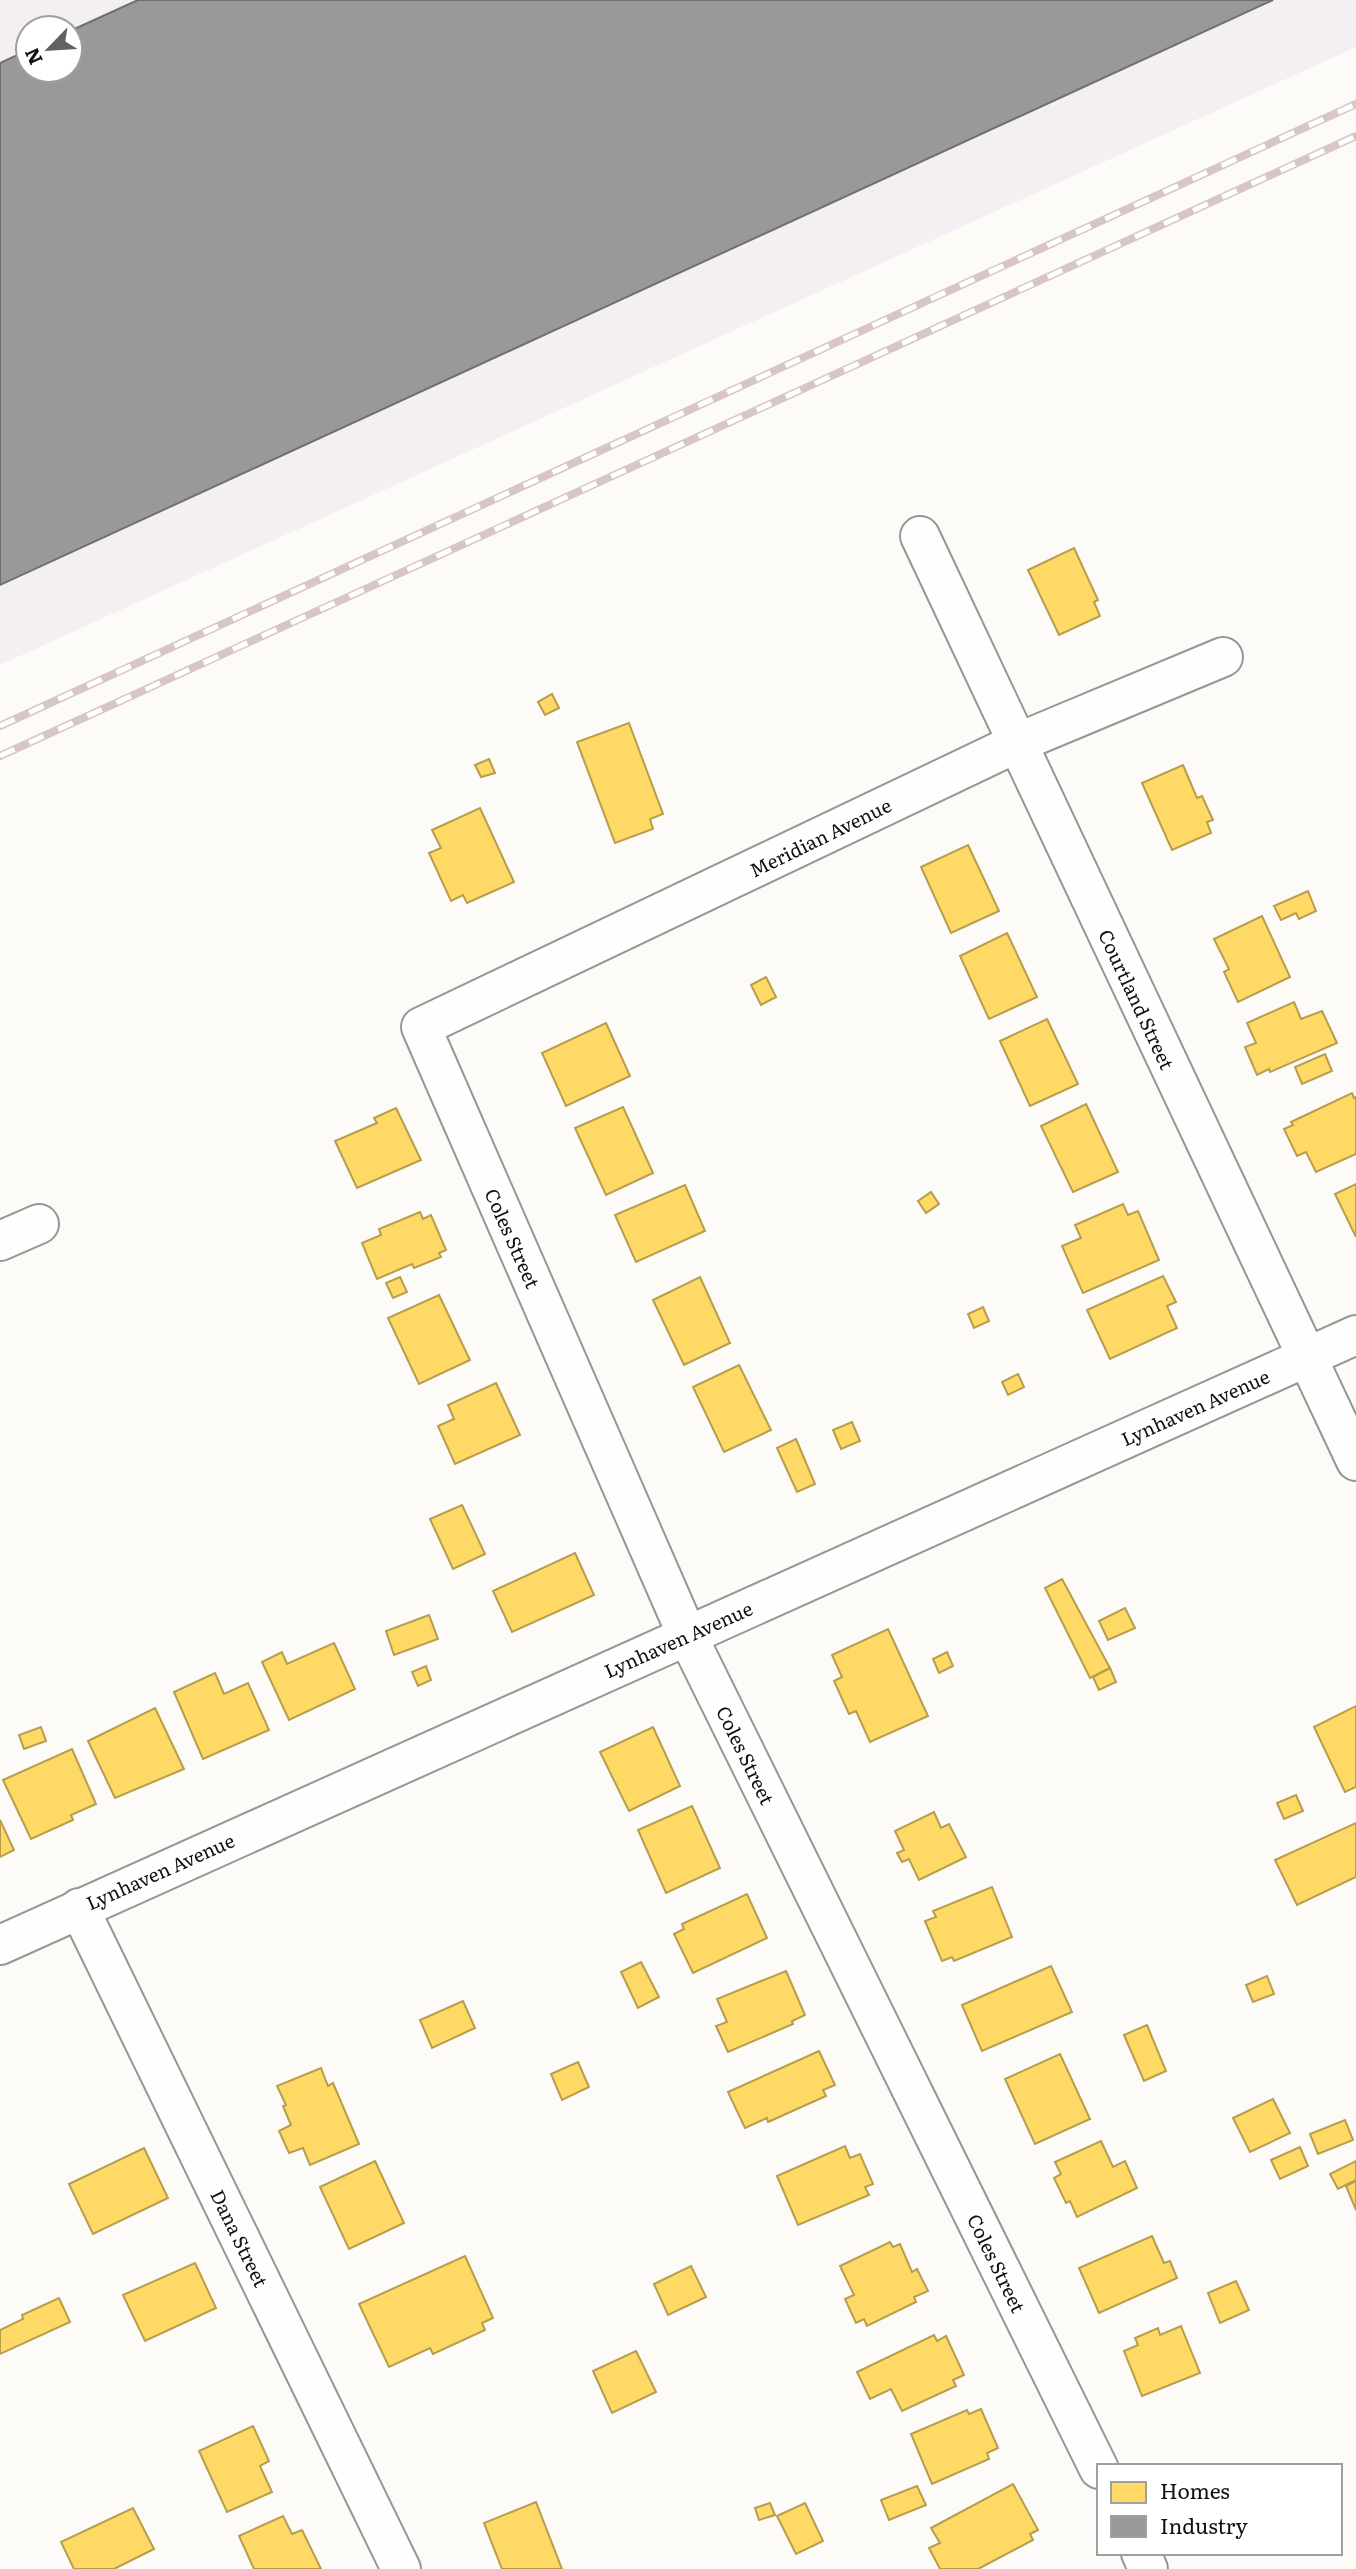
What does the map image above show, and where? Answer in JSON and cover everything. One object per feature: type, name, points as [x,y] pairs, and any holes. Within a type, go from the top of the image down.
[{"type":"street","name":"Courtland Street","points":[[920,536],[1356,1461]]},
{"type":"street","name":"Meridian Avenue","points":[[421,1027],[1017,743],[1223,657]]},
{"type":"street","name":"Coles Street","points":[[421,1027],[687,1636],[1097,2465]]},
{"type":"street","points":[[0,1241],[39,1224]]},
{"type":"street","name":"Lynhaven Avenue","points":[[0,1945],[1356,1335]]},
{"type":"street","name":"Dana Street","points":[[79,1908],[401,2569]]},
{"type":"shaded area","points":[[0,0],[1356,0],[1356,47],[0,665]]},
{"type":"building: Homes","points":[[1074,548],[1098,600],[1094,602],[1100,616],[1059,635],[1028,570]]},
{"type":"building: Homes","points":[[552,694],[559,708],[545,715],[538,702]]},
{"type":"building: Homes","points":[[629,723],[663,814],[650,819],[653,829],[615,843],[577,742]]},
{"type":"building: Homes","points":[[489,759],[495,773],[481,777],[475,765]]},
{"type":"building: Homes","points":[[1183,765],[1197,798],[1202,796],[1213,820],[1207,822],[1211,833],[1172,850],[1142,783]]},
{"type":"building: Homes","points":[[480,808],[514,882],[467,903],[463,895],[451,901],[429,853],[441,848],[432,830]]},
{"type":"building: Homes","points":[[968,845],[999,911],[951,933],[921,867]]},
{"type":"building: Homes","points":[[1308,891],[1316,911],[1299,919],[1296,913],[1281,920],[1274,906]]},
{"type":"building: Homes","points":[[1262,916],[1290,977],[1238,1002],[1224,972],[1229,969],[1214,939]]},
{"type":"building: Homes","points":[[1007,933],[1037,997],[989,1019],[960,956]]},
{"type":"building: Homes","points":[[766,977],[776,997],[761,1005],[751,985]]},
{"type":"building: Homes","points":[[1294,1002],[1301,1019],[1322,1011],[1337,1043],[1257,1075],[1245,1047],[1256,1043],[1247,1023]]},
{"type":"building: Homes","points":[[1047,1019],[1078,1084],[1030,1106],[1000,1041]]},
{"type":"building: Homes","points":[[606,1023],[630,1076],[566,1106],[542,1053]]},
{"type":"building: Homes","points":[[1325,1054],[1332,1071],[1302,1084],[1295,1067]]},
{"type":"building: Homes","points":[[1352,1093],[1354,1098],[1356,1097],[1356,1154],[1316,1172],[1306,1152],[1297,1156],[1284,1129],[1293,1125],[1291,1122]]},
{"type":"building: Homes","points":[[1086,1104],[1118,1172],[1073,1192],[1041,1126]]},
{"type":"building: Homes","points":[[623,1107],[653,1173],[606,1195],[575,1128]]},
{"type":"building: Homes","points":[[396,1108],[421,1160],[357,1188],[335,1141],[377,1123],[374,1118]]},
{"type":"building: Homes","points":[[1356,1184],[1356,1237],[1335,1194]]},
{"type":"building: Homes","points":[[685,1185],[705,1231],[636,1262],[615,1215]]},
{"type":"building: Homes","points":[[931,1192],[939,1204],[926,1213],[918,1201]]},
{"type":"building: Homes","points":[[1123,1204],[1128,1215],[1138,1211],[1159,1260],[1083,1293],[1062,1246],[1081,1238],[1075,1225]]},
{"type":"building: Homes","points":[[420,1212],[423,1219],[431,1215],[446,1250],[439,1253],[441,1257],[414,1268],[412,1264],[377,1279],[362,1243],[381,1235],[379,1229]]},
{"type":"building: Homes","points":[[1163,1276],[1176,1302],[1167,1306],[1177,1328],[1110,1359],[1087,1310]]},
{"type":"building: Homes","points":[[400,1277],[407,1292],[393,1298],[386,1283]]},
{"type":"building: Homes","points":[[700,1277],[730,1343],[684,1365],[653,1300]]},
{"type":"building: Homes","points":[[439,1295],[470,1360],[419,1384],[388,1318]]},
{"type":"building: Homes","points":[[983,1307],[989,1321],[974,1328],[968,1314]]},
{"type":"building: Homes","points":[[739,1365],[771,1430],[724,1452],[693,1387]]},
{"type":"building: Homes","points":[[1018,1374],[1024,1387],[1008,1395],[1002,1382]]},
{"type":"building: Homes","points":[[496,1383],[520,1435],[455,1464],[438,1426],[454,1419],[448,1405]]},
{"type":"building: Homes","points":[[852,1422],[860,1441],[841,1449],[833,1430]]},
{"type":"building: Homes","points":[[796,1439],[815,1484],[797,1492],[777,1448]]},
{"type":"building: Homes","points":[[462,1505],[485,1554],[453,1569],[430,1519]]},
{"type":"building: Homes","points":[[575,1553],[594,1595],[512,1632],[493,1591]]},
{"type":"building: Homes","points":[[1062,1579],[1110,1668],[1090,1678],[1045,1588]]},
{"type":"building: Homes","points":[[1125,1608],[1135,1628],[1108,1640],[1099,1621]]},
{"type":"building: Homes","points":[[429,1615],[438,1639],[394,1655],[386,1631]]},
{"type":"building: Homes","points":[[888,1629],[928,1716],[870,1742],[856,1711],[849,1714],[834,1681],[842,1677],[832,1655]]},
{"type":"building: Homes","points":[[334,1643],[355,1689],[289,1720],[262,1662],[282,1652],[287,1664]]},
{"type":"building: Homes","points":[[947,1652],[953,1666],[939,1673],[933,1659]]},
{"type":"building: Homes","points":[[426,1666],[431,1680],[418,1686],[412,1672]]},
{"type":"building: Homes","points":[[1110,1668],[1116,1682],[1099,1690],[1093,1677]]},
{"type":"building: Homes","points":[[215,1673],[224,1694],[248,1683],[269,1730],[203,1759],[174,1692]]},
{"type":"building: Homes","points":[[1356,1706],[1356,1787],[1345,1792],[1314,1727]]},
{"type":"building: Homes","points":[[155,1708],[184,1769],[115,1798],[88,1741]]},
{"type":"building: Homes","points":[[41,1727],[46,1741],[24,1749],[19,1735]]},
{"type":"building: Homes","points":[[653,1727],[680,1786],[629,1811],[600,1752]]},
{"type":"building: Homes","points":[[72,1749],[96,1804],[71,1815],[73,1820],[31,1839],[3,1780]]},
{"type":"building: Homes","points":[[1296,1795],[1303,1811],[1284,1819],[1277,1803]]},
{"type":"building: Homes","points":[[692,1806],[720,1868],[666,1893],[638,1830]]},
{"type":"building: Homes","points":[[934,1812],[941,1828],[949,1824],[966,1857],[919,1880],[909,1859],[902,1862],[897,1853],[904,1850],[895,1831]]},
{"type":"building: Homes","points":[[0,1820],[14,1850],[0,1857]]},
{"type":"building: Homes","points":[[1356,1823],[1356,1877],[1297,1905],[1275,1860]]},
{"type":"building: Homes","points":[[992,1887],[1012,1937],[954,1961],[952,1957],[942,1961],[925,1921],[936,1917],[933,1911]]},
{"type":"building: Homes","points":[[747,1894],[767,1938],[693,1973],[674,1934],[684,1929],[682,1924]]},
{"type":"building: Homes","points":[[641,1962],[659,1997],[638,2008],[621,1972]]},
{"type":"building: Homes","points":[[1051,1966],[1072,2012],[982,2051],[962,2005]]},
{"type":"building: Homes","points":[[786,1971],[805,2015],[792,2021],[793,2024],[728,2052],[716,2026],[727,2022],[717,1999]]},
{"type":"building: Homes","points":[[1267,1976],[1274,1994],[1253,2002],[1246,1985]]},
{"type":"building: Homes","points":[[463,2001],[475,2028],[432,2048],[420,2020]]},
{"type":"building: Homes","points":[[1147,2025],[1166,2071],[1144,2081],[1124,2035]]},
{"type":"building: Homes","points":[[819,2051],[835,2085],[823,2090],[826,2096],[768,2122],[767,2118],[745,2128],[728,2092]]},
{"type":"building: Homes","points":[[1060,2054],[1090,2119],[1035,2144],[1005,2079]]},
{"type":"building: Homes","points":[[578,2062],[589,2087],[562,2100],[551,2074]]},
{"type":"building: Homes","points":[[321,2068],[328,2086],[333,2083],[359,2144],[310,2165],[303,2148],[289,2153],[279,2131],[291,2125],[277,2086]]},
{"type":"building: Homes","points":[[1273,2099],[1290,2133],[1250,2152],[1233,2118]]},
{"type":"building: Homes","points":[[1345,2120],[1353,2140],[1318,2154],[1310,2134]]},
{"type":"building: Homes","points":[[1101,2141],[1113,2167],[1125,2161],[1137,2188],[1077,2217],[1070,2201],[1066,2203],[1054,2178],[1061,2174],[1055,2162]]},
{"type":"building: Homes","points":[[845,2146],[850,2158],[860,2154],[873,2184],[865,2187],[869,2195],[798,2225],[777,2176]]},
{"type":"building: Homes","points":[[1300,2147],[1308,2166],[1280,2179],[1271,2160]]},
{"type":"building: Homes","points":[[144,2148],[168,2198],[93,2234],[69,2184]]},
{"type":"building: Homes","points":[[375,2161],[404,2223],[349,2249],[320,2187]]},
{"type":"building: Homes","points":[[1356,2161],[1356,2180],[1338,2189],[1330,2174]]},
{"type":"building: Homes","points":[[1356,2181],[1356,2210],[1346,2186]]},
{"type":"building: Homes","points":[[1152,2236],[1164,2263],[1170,2261],[1177,2278],[1099,2313],[1079,2268]]},
{"type":"building: Homes","points":[[890,2242],[893,2247],[900,2244],[912,2272],[917,2269],[928,2291],[914,2297],[916,2302],[867,2326],[864,2319],[856,2323],[845,2299],[854,2295],[840,2266]]},
{"type":"building: Homes","points":[[465,2256],[493,2318],[482,2323],[485,2330],[433,2354],[430,2348],[389,2367],[359,2304]]},
{"type":"building: Homes","points":[[195,2263],[216,2308],[145,2341],[123,2295]]},
{"type":"building: Homes","points":[[691,2266],[706,2297],[668,2315],[654,2284]]},
{"type":"building: Homes","points":[[1236,2281],[1249,2310],[1220,2323],[1208,2293]]},
{"type":"building: Homes","points":[[59,2298],[70,2322],[0,2354],[0,2330],[23,2319],[22,2315]]},
{"type":"building: Homes","points":[[1181,2326],[1200,2373],[1142,2396],[1124,2351],[1138,2345],[1135,2338],[1158,2328],[1160,2335]]},
{"type":"building: Homes","points":[[934,2335],[937,2341],[946,2336],[964,2375],[953,2380],[956,2386],[902,2411],[891,2389],[870,2399],[857,2372]]},
{"type":"building: Homes","points":[[636,2351],[656,2392],[612,2413],[593,2371]]},
{"type":"building: Homes","points":[[981,2409],[998,2448],[987,2453],[989,2459],[932,2484],[911,2434],[967,2410],[969,2414]]},
{"type":"building: Homes","points":[[253,2426],[269,2461],[260,2466],[272,2492],[227,2512],[199,2451]]},
{"type":"building: Homes","points":[[1013,2484],[1038,2530],[1030,2534],[1033,2540],[978,2569],[940,2569],[929,2548],[940,2543],[931,2528]]},
{"type":"building: Homes","points":[[917,2486],[926,2505],[889,2520],[881,2500]]},
{"type":"building: Homes","points":[[536,2502],[562,2569],[502,2569],[484,2523]]},
{"type":"building: Homes","points":[[770,2503],[775,2515],[759,2520],[755,2508]]},
{"type":"building: Homes","points":[[805,2503],[823,2541],[796,2554],[777,2516]]},
{"type":"building: Homes","points":[[133,2508],[154,2549],[114,2569],[74,2569],[61,2542]]},
{"type":"building: Homes","points":[[283,2516],[292,2534],[302,2530],[321,2569],[254,2569],[239,2536]]},
{"type":"building: Industry","points":[[138,0],[1273,0],[0,585],[0,63],[14,56],[14,84],[84,84],[84,25]]},
{"type":"railway","points":[[0,726],[1356,104]]},
{"type":"railway","points":[[0,756],[1356,136]]}]
